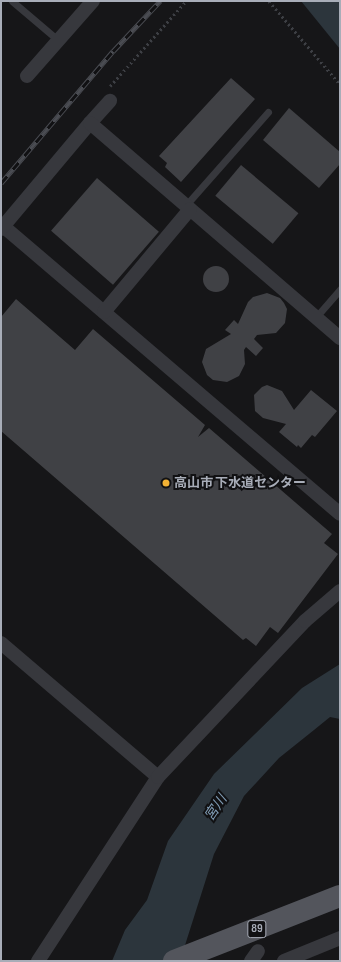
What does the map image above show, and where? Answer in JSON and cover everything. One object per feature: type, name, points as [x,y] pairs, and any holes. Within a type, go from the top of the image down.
[{"type":"main road","name":"89","points":[[174,961],[340,896]]},
{"type":"street","points":[[27,76],[93,1]]},
{"type":"street","points":[[110,101],[2,228],[104,312],[340,514]]},
{"type":"street","points":[[90,123],[340,338]]},
{"type":"street","points":[[104,312],[188,207]]},
{"type":"street","points":[[38,961],[158,777],[305,621],[340,591]]},
{"type":"street","points":[[1,642],[158,777]]},
{"type":"street","points":[[284,961],[340,938]]},
{"type":"lane","points":[[12,1],[58,40]]},
{"type":"lane","points":[[188,207],[268,112]]},
{"type":"lane","points":[[316,317],[340,290]]},
{"type":"path","points":[[110,101],[106,90],[186,1]]},
{"type":"path","points":[[269,1],[340,84]]},
{"type":"water","points":[[301,1],[340,1],[340,49]]},
{"type":"water","name":"宮川","points":[[340,664],[340,719],[330,717],[279,758],[244,796],[214,854],[180,961],[112,961],[125,930],[147,900],[168,841],[214,774],[302,688]]},
{"type":"building","points":[[231,78],[255,99],[181,182],[165,167],[167,163],[159,156]]},
{"type":"building","points":[[289,108],[340,152],[340,164],[319,188],[263,140]]},
{"type":"building","points":[[241,165],[298,213],[273,244],[215,196]]},
{"type":"building","points":[[97,178],[159,232],[113,285],[51,231]]},
{"type":"building","points":[[216,266],[226,269],[229,279],[226,289],[216,292],[206,289],[203,279],[206,269]]},
{"type":"building","points":[[267,293],[280,298],[284,303],[287,309],[285,323],[276,333],[257,335],[254,339],[263,348],[256,356],[246,347],[244,350],[245,364],[239,376],[227,382],[213,380],[207,375],[202,362],[206,349],[231,334],[225,330],[234,320],[238,324],[248,302],[253,297]]},
{"type":"building","name":"高山市 下水道センター","points":[[16,299],[75,350],[93,329],[205,425],[198,437],[209,428],[332,534],[324,543],[338,554],[278,633],[270,627],[256,646],[246,638],[243,640],[1,431],[1,317]]},
{"type":"building","points":[[267,385],[282,391],[294,410],[311,390],[337,411],[315,437],[312,435],[301,448],[298,445],[297,447],[279,432],[286,424],[263,418],[255,411],[254,395],[262,387]]},
{"type":"railway","points":[[1,183],[113,51],[160,1]]},
{"type":"place","name":"高山市 下水道センター","points":[[166,483]]}]
